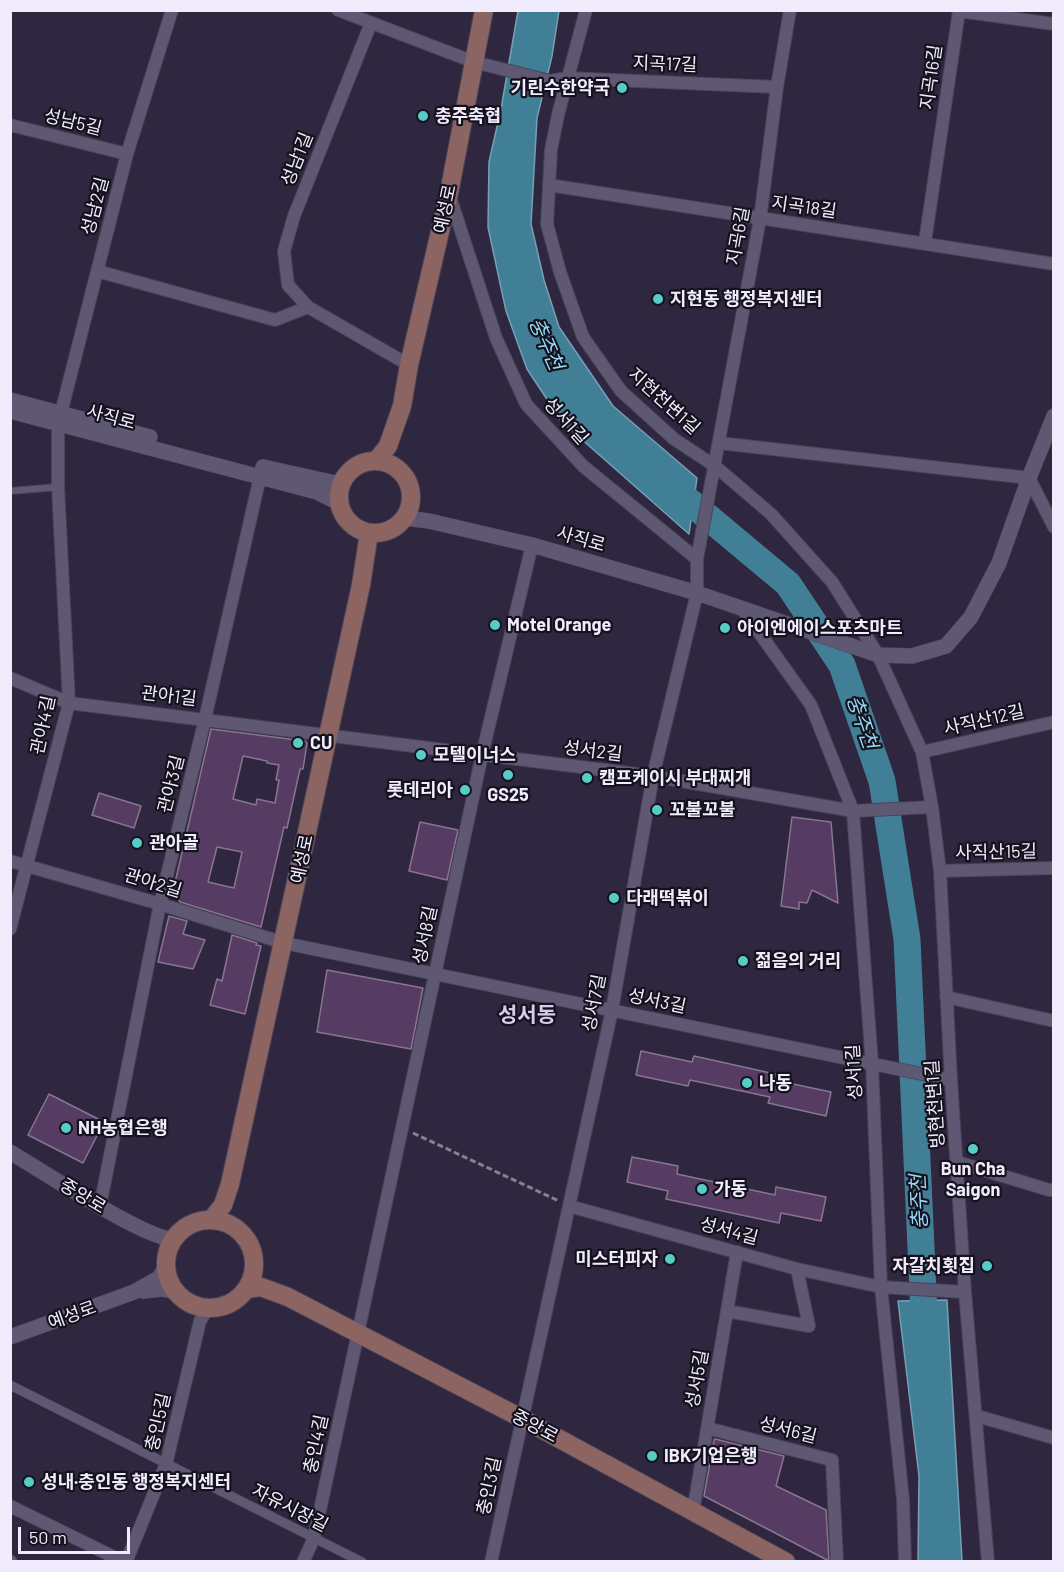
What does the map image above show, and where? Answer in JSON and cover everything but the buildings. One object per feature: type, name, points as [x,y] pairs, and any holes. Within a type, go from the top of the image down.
[{"type":"main road","name":"예성로","points":[[402,406],[409,365],[449,193],[484,10]]},
{"type":"main road","points":[[376,461],[388,446],[402,406]]},
{"type":"main road","points":[[401,472],[402,406]]},
{"type":"main road","points":[[376,461],[386,462],[401,472],[410,488],[411,499],[405,518],[398,525],[389,531],[369,533],[358,530],[349,523],[342,514],[339,504],[340,484],[345,476],[358,464],[376,461]]},
{"type":"main road","name":"예성로","points":[[211,1220],[223,1205],[230,1184],[361,585],[369,533]]},
{"type":"main road","name":"예성로","points":[[230,1184],[228,1213],[234,1227]]},
{"type":"main road","points":[[211,1220],[234,1227],[248,1242],[254,1262],[252,1276],[246,1289],[230,1303],[202,1311],[184,1299],[170,1280],[166,1248],[190,1225],[211,1220]]},
{"type":"main road","name":"중앙로","points":[[254,1262],[265,1279],[282,1293]]},
{"type":"main road","name":"중앙로","points":[[246,1289],[261,1287],[282,1293],[521,1418],[786,1562]]},
{"type":"street","name":"성남2길","points":[[59,418],[127,154],[172,10]]},
{"type":"street","points":[[338,10],[474,62]]},
{"type":"street","name":"지현천변1길","points":[[586,10],[567,78],[551,150],[547,224],[560,272],[583,337],[621,391],[674,440],[715,466],[771,514],[832,582],[878,655]]},
{"type":"street","name":"지곡6길","points":[[697,559],[760,219],[777,87],[790,10]]},
{"type":"street","name":"지곡16길","points":[[925,242],[959,11],[1053,24]]},
{"type":"street","name":"성남1길","points":[[371,23],[294,216],[284,251],[288,285],[308,307],[409,365]]},
{"type":"street","name":"지곡17길","points":[[474,62],[550,81],[567,78],[777,87]]},
{"type":"street","name":"성남5길","points":[[10,125],[127,154]]},
{"type":"street","name":"지곡18길","points":[[549,185],[760,219],[925,242],[1053,264]]},
{"type":"street","name":"성서1길","points":[[449,193],[496,338],[526,404],[583,466],[697,559]]},
{"type":"street","points":[[97,271],[275,320],[308,307]]},
{"type":"street","name":"사직로","points":[[10,400],[59,418],[317,492],[339,504]]},
{"type":"street","name":"사직로","points":[[10,411],[59,418],[340,484]]},
{"type":"street","points":[[878,655],[912,656],[946,646],[971,617],[999,563],[1053,416]]},
{"type":"street","name":"관아4길","points":[[10,929],[69,703],[58,487],[59,418]]},
{"type":"street","points":[[719,442],[1029,478]]},
{"type":"street","name":"관아3길","points":[[100,1206],[160,903],[260,477]]},
{"type":"street","points":[[1029,478],[1053,527]]},
{"type":"street","name":"사직로","points":[[405,518],[429,521],[532,545],[697,593],[878,655]]},
{"type":"street","name":"성서8길","points":[[359,1333],[482,755],[532,545]]},
{"type":"street","name":"성서7길","points":[[521,1418],[612,1010],[653,776],[697,593],[697,559]]},
{"type":"street","name":"성서1길","points":[[743,610],[812,705],[853,811],[872,1064],[881,1287],[903,1500],[905,1562]]},
{"type":"street","name":"빙현천변1길","points":[[878,655],[922,753],[933,807],[940,871],[951,1080],[988,1562]]},
{"type":"street","name":"관아1길","points":[[10,678],[69,703],[328,735]]},
{"type":"street","name":"사직산12길","points":[[922,753],[1053,722]]},
{"type":"street","name":"성서2길","points":[[328,735],[653,776],[853,811],[933,807]]},
{"type":"street","name":"관아2길","points":[[10,861],[160,903],[284,943]]},
{"type":"street","name":"사직산15길","points":[[940,871],[1053,868]]},
{"type":"street","name":"성서3길","points":[[284,943],[951,1080]]},
{"type":"street","points":[[946,996],[1053,1021]]},
{"type":"street","name":"중앙로","points":[[10,1152],[166,1248]]},
{"type":"street","points":[[957,1162],[1052,1192]]},
{"type":"street","name":"성서4길","points":[[569,1206],[797,1269],[881,1287],[966,1292]]},
{"type":"street","name":"예성로","points":[[10,1337],[134,1292],[159,1278],[166,1248]]},
{"type":"street","name":"성서5길","points":[[693,1512],[737,1252]]},
{"type":"street","points":[[727,1311],[809,1326],[797,1269]]},
{"type":"street","name":"예성로","points":[[134,1292],[156,1288],[177,1292]]},
{"type":"street","name":"충인5길","points":[[125,1562],[166,1464],[202,1311]]},
{"type":"street","name":"충인4길","points":[[303,1562],[314,1538],[359,1333]]},
{"type":"street","name":"자유시장길","points":[[10,1385],[362,1562]]},
{"type":"street","points":[[977,1416],[1053,1438]]},
{"type":"street","name":"충인3길","points":[[491,1562],[521,1418]]},
{"type":"street","name":"성서6길","points":[[707,1428],[832,1460],[837,1562]]},
{"type":"street","points":[[10,1506],[125,1562]]},
{"type":"lane","points":[[10,491],[58,487]]},
{"type":"path","points":[[403,1128],[569,1206]]},
{"type":"water","points":[[518,11],[559,11],[552,56],[537,118],[531,224],[544,280],[559,327],[613,406],[697,478],[689,534],[562,422],[527,369],[506,311],[488,227],[489,162]]},
{"type":"water","points":[[947,1300],[962,1561],[918,1561],[919,1476],[898,1301]]},
{"type":"waterway","name":"충주천","points":[[666,482],[788,584],[842,665],[882,781],[907,939],[925,1336]]},
{"type":"place","name":"기린수한약국","points":[[622,88]]},
{"type":"place","name":"충주축협","points":[[423,116]]},
{"type":"place","name":"지현동 행정복지센터","points":[[658,299]]},
{"type":"place","name":"Motel Orange","points":[[495,625]]},
{"type":"place","name":"아이엔에이스포츠마트","points":[[725,628]]},
{"type":"place","name":"CU","points":[[298,743]]},
{"type":"place","name":"모텔이너스","points":[[421,755]]},
{"type":"place","name":"GS25","points":[[508,775]]},
{"type":"place","name":"캠프케이시 부대찌개","points":[[587,778]]},
{"type":"place","name":"롯데리아","points":[[465,790]]},
{"type":"place","name":"꼬불꼬불","points":[[657,810]]},
{"type":"place","name":"관아골","points":[[137,843]]},
{"type":"place","name":"다래떡볶이","points":[[614,898]]},
{"type":"place","name":"젊음의 거리","points":[[743,961]]},
{"type":"place","name":"나동","points":[[747,1083]]},
{"type":"place","name":"NH농협은행","points":[[66,1128]]},
{"type":"place","name":"Bun Cha Saigon","points":[[973,1149]]},
{"type":"place","name":"가동","points":[[702,1189]]},
{"type":"place","name":"미스터피자","points":[[670,1259]]},
{"type":"place","name":"자갈치횟집","points":[[987,1266]]},
{"type":"place","name":"IBK기업은행","points":[[652,1456]]},
{"type":"place","name":"성내·충인동 행정복지센터","points":[[29,1482]]},
{"type":"district","name":"성서동","points":[[527,1015]]}]
